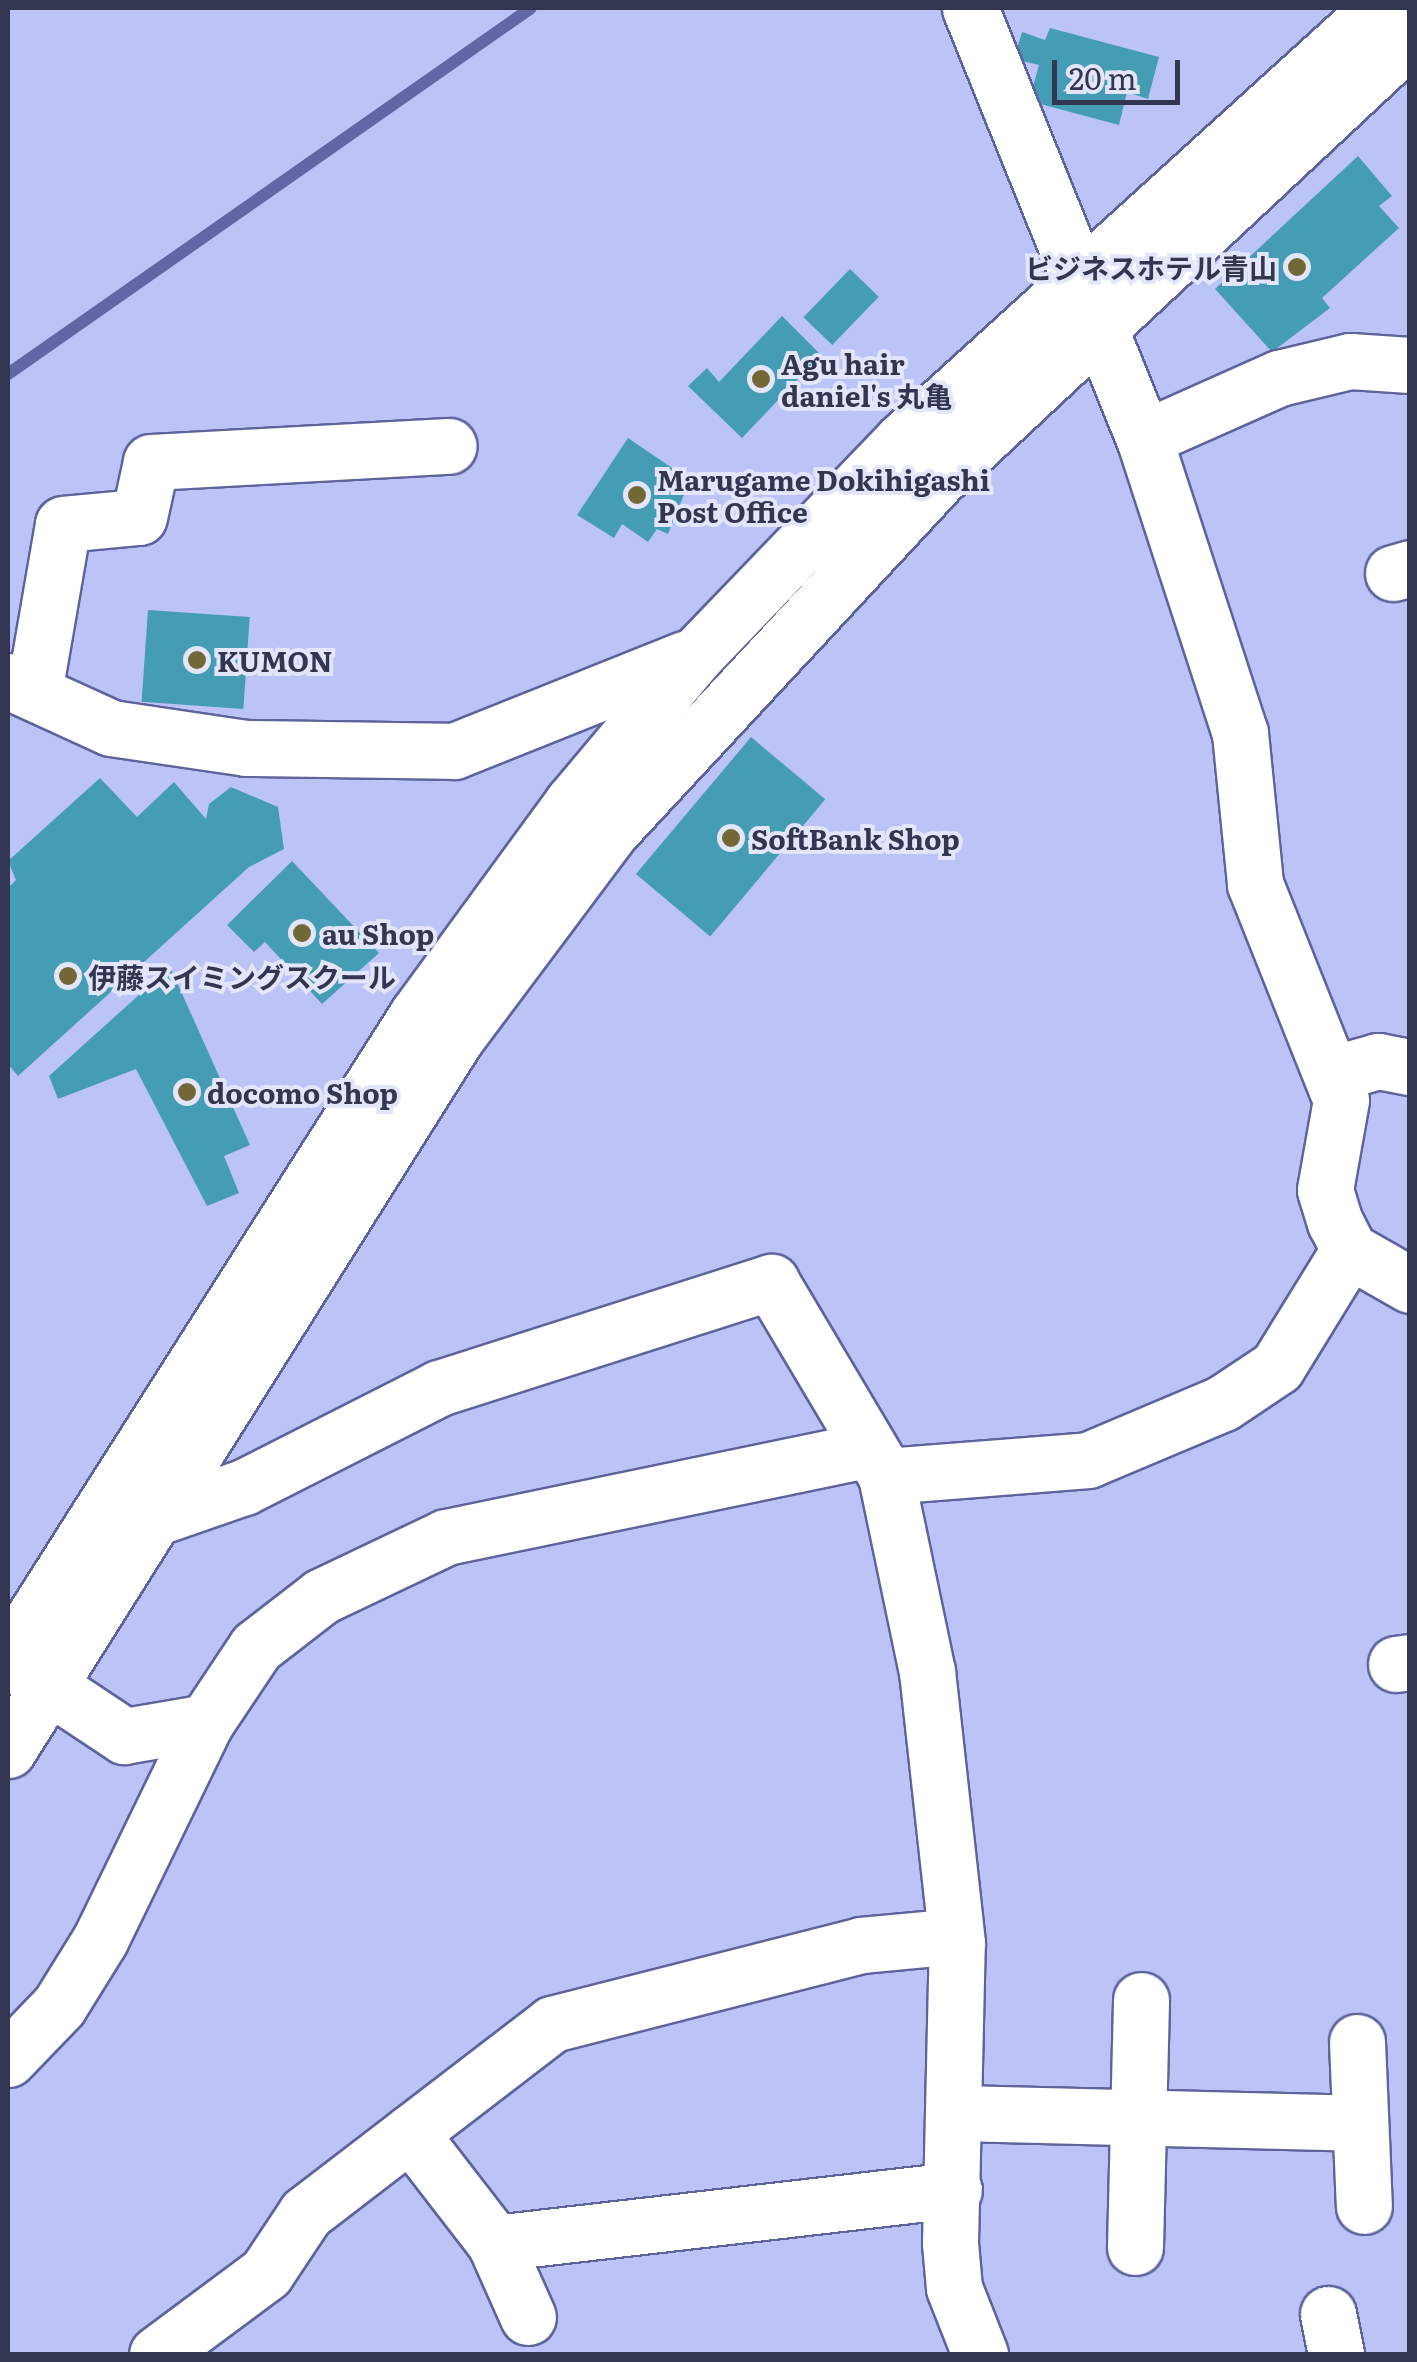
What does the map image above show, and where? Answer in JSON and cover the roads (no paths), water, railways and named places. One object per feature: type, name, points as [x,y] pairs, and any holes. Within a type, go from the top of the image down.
[{"type":"street","points":[[970,8],[1083,304],[1144,438],[1240,734],[1255,884],[1341,1100],[1326,1190],[1350,1250],[1410,1285]]},
{"type":"street","points":[[21,1668],[149,1520],[456,1038],[610,832],[1083,304],[1379,8]]},
{"type":"street","points":[[8,1750],[21,1668],[79,1544],[417,1015],[572,803],[698,654],[902,440],[1083,304],[1410,38]]},
{"type":"street","points":[[1144,438],[1279,378],[1350,360],[1410,365]]},
{"type":"street","points":[[449,446],[376,450],[151,440],[139,517],[63,524],[20,686],[112,728],[246,748],[454,751],[698,654]]},
{"type":"street","points":[[698,654],[738,690]]},
{"type":"street","points":[[1332,1074],[1378,1061],[1410,1067]]},
{"type":"street","points":[[8,2058],[59,2006],[100,1940],[206,1722],[256,1647],[309,1606],[446,1537],[875,1463],[1088,1460],[1222,1403],[1277,1367],[1350,1250]]},
{"type":"street","points":[[79,1544],[244,1487],[439,1388],[771,1282],[875,1463],[927,1672],[956,1936],[954,2288],[980,2354]]},
{"type":"street","points":[[21,1668],[124,1736],[206,1722]]},
{"type":"street","points":[[156,2354],[266,2273],[306,2214],[552,2024],[860,1945],[956,1936]]},
{"type":"street","points":[[1135,2247],[1141,2000]]},
{"type":"street","points":[[1357,2042],[1364,2206]]},
{"type":"street","points":[[956,2113],[1360,2123]]},
{"type":"street","points":[[410,2133],[494,2243],[528,2317]]},
{"type":"street","points":[[494,2243],[954,2190]]},
{"type":"waterway","points":[[8,374],[531,8]]},
{"type":"place","name":"ビジネスホテル青山","points":[[1297,267]]},
{"type":"place","name":"Agu hair daniel's 丸亀","points":[[761,379]]},
{"type":"place","name":"Marugame Dokihigashi Post Office","points":[[637,495]]},
{"type":"place","name":"KUMON","points":[[197,660]]},
{"type":"place","name":"SoftBank Shop","points":[[731,838]]},
{"type":"place","name":"au Shop","points":[[302,933]]},
{"type":"place","name":"伊藤スイミングスクール","points":[[68,976]]},
{"type":"place","name":"docomo Shop","points":[[187,1092]]}]
